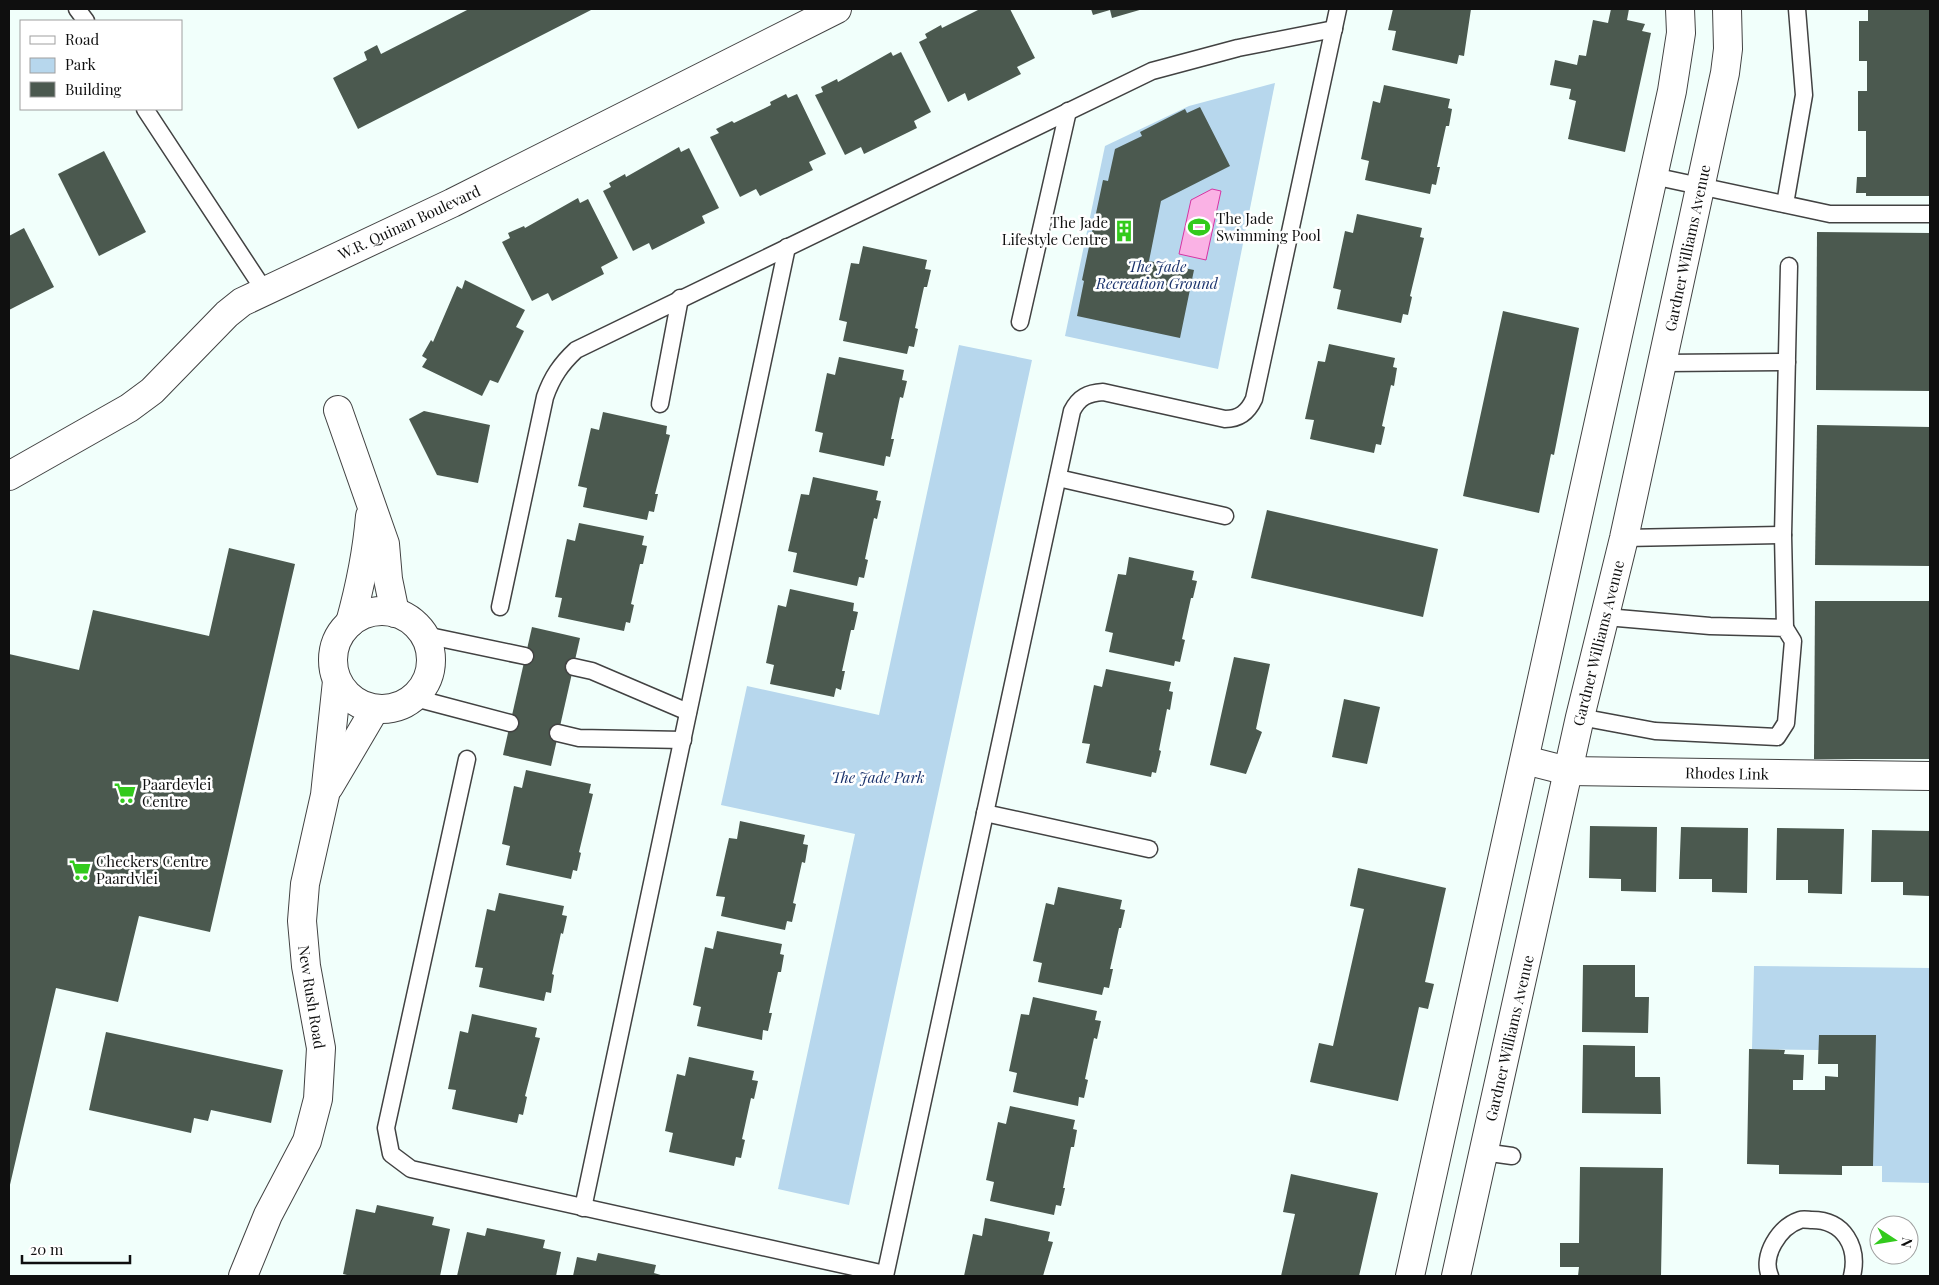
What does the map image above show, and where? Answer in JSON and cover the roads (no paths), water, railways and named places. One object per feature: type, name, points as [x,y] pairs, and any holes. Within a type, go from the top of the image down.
[{"type":"street","name":"W.R. Quinan Boulevard","points":[[9,476],[129,408],[152,391],[227,314],[242,302],[452,203],[837,9]]},
{"type":"street","points":[[1410,1276],[1672,91],[1681,33],[1680,9]]},
{"type":"street","name":"Gardner Williams Avenue","points":[[1456,1276],[1580,717],[1606,618],[1663,363],[1725,73],[1728,50],[1727,9]]},
{"type":"street","name":"New Rush Road","points":[[338,410],[385,544],[388,579],[395,613]]},
{"type":"street","name":"New Rush Road","points":[[243,1276],[268,1215],[307,1142],[318,1099],[321,1048],[306,966],[302,921],[305,884],[325,794],[337,681],[333,666],[334,650],[340,635],[350,623],[360,586],[366,554],[371,504]]},
{"type":"street","points":[[337,681],[347,695],[359,704],[375,709],[391,709],[415,698],[428,678],[431,662],[425,635],[410,620],[395,613],[379,611],[364,615],[350,623]]},
{"type":"street","name":"New Rush Road","points":[[325,794],[375,709]]},
{"type":"street","name":"Rhodes Link","points":[[1524,760],[1568,771],[1930,776]]},
{"type":"lane","points":[[76,9],[85,20]]},
{"type":"lane","points":[[467,759],[386,1128],[390,1154],[411,1169],[885,1275],[1072,411],[1081,397],[1091,392],[1103,392],[1226,419],[1242,415],[1250,408],[1254,399],[1338,9]]},
{"type":"lane","points":[[1785,204],[1804,95],[1797,9]]},
{"type":"lane","points":[[500,607],[546,397],[552,379],[562,364],[576,350],[787,246],[1152,71],[1238,48],[1334,29]]},
{"type":"lane","points":[[146,110],[264,290]]},
{"type":"lane","points":[[1020,322],[1068,111]]},
{"type":"lane","points":[[1653,176],[1830,214],[1930,214]]},
{"type":"lane","points":[[583,1208],[787,246]]},
{"type":"lane","points":[[1580,717],[1654,732],[1777,737],[1786,723],[1793,642],[1785,628],[1784,536],[1789,266]]},
{"type":"lane","points":[[660,404],[680,298]]},
{"type":"lane","points":[[1663,363],[1787,362]]},
{"type":"lane","points":[[1058,478],[1225,516]]},
{"type":"lane","points":[[1624,538],[1784,536]]},
{"type":"lane","points":[[1606,618],[1710,626],[1785,628]]},
{"type":"lane","points":[[425,635],[525,656]]},
{"type":"lane","points":[[574,667],[592,671],[688,712]]},
{"type":"lane","points":[[415,698],[510,723]]},
{"type":"lane","points":[[558,734],[578,738],[682,740]]},
{"type":"lane","points":[[985,813],[1149,849]]},
{"type":"lane","points":[[1483,1152],[1512,1156]]},
{"type":"lane","points":[[1770,1276],[1768,1271],[1768,1252],[1782,1233],[1800,1220],[1819,1220],[1837,1225],[1851,1242],[1854,1266],[1852,1276]]},
{"type":"place","name":"The Jade Swimming Pool","points":[[1199,227]]},
{"type":"place","name":"The Jade Lifestyle Centre","points":[[1124,231]]},
{"type":"place","name":"Paardevlei Centre","points":[[125,793]]},
{"type":"place","name":"Checkers Centre Paardvlei","points":[[80,870]]},
{"type":"park label","name":"The Jade Recreation Ground","points":[[1157,274]]},
{"type":"park label","name":"The Jade Park","points":[[878,777]]}]
